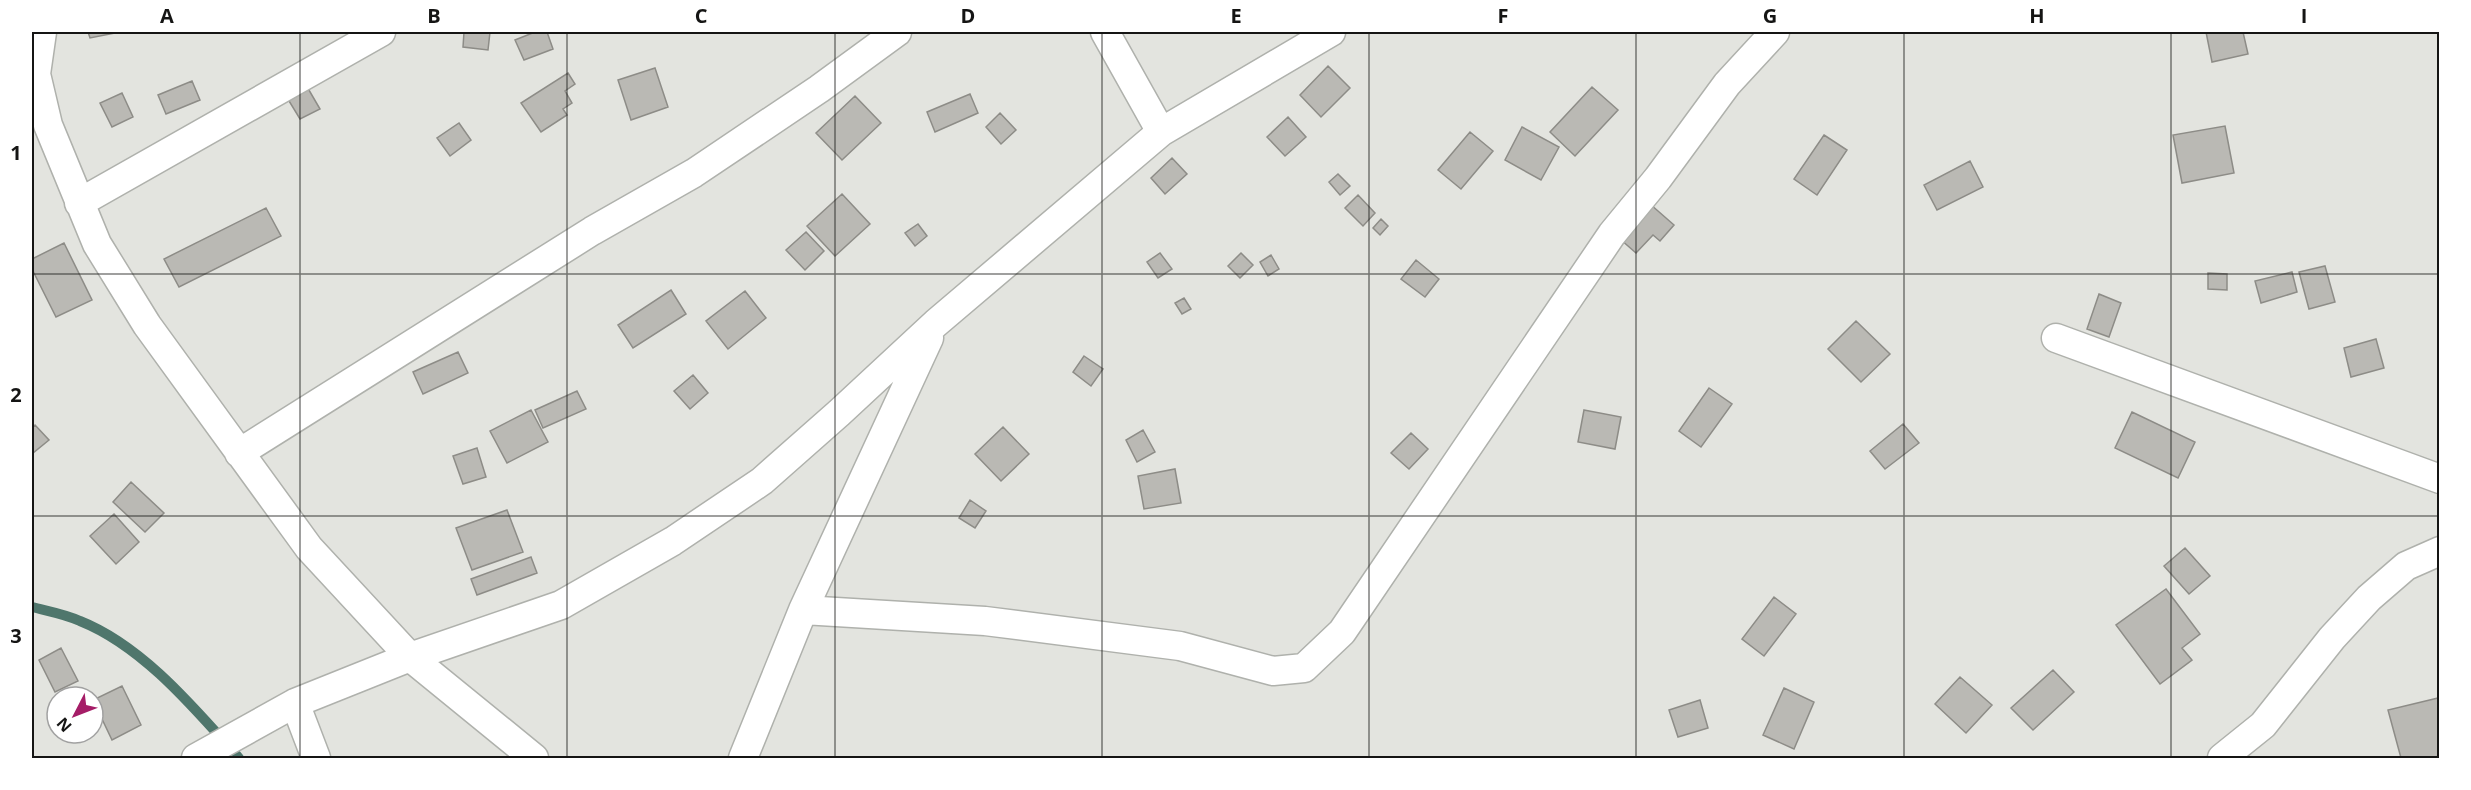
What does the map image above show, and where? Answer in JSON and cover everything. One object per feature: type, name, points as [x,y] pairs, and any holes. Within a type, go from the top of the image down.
[{"type":"street","points":[[42,32],[36,74],[48,125],[97,244],[147,325],[309,548],[411,657],[534,759]]},
{"type":"street","points":[[79,203],[381,32]]},
{"type":"street","points":[[239,453],[592,231],[694,173],[819,89],[897,32]]},
{"type":"street","points":[[1105,32],[1161,132]]},
{"type":"street","points":[[196,759],[295,702],[411,657],[561,605],[673,541],[762,480],[839,413],[936,323],[1161,132],[1331,32]]},
{"type":"street","points":[[803,610],[986,621],[1180,646],[1274,671],[1304,668],[1342,632],[1612,234],[1658,178],[1727,84],[1775,32]]},
{"type":"street","points":[[743,759],[803,610],[936,323]]},
{"type":"street","points":[[2056,338],[2439,479]]},
{"type":"street","points":[[2222,759],[2263,725],[2332,638],[2369,598],[2406,566],[2439,551]]},
{"type":"street","points":[[295,702],[316,759]]},
{"type":"building","points":[[88,32],[120,32],[90,38]]},
{"type":"building","points":[[464,32],[490,32],[488,50],[463,47]]},
{"type":"building","points":[[535,32],[547,32],[553,49],[524,60],[515,40]]},
{"type":"building","points":[[2206,32],[2243,32],[2248,54],[2212,62]]},
{"type":"building","points":[[1328,66],[1350,88],[1321,117],[1300,95]]},
{"type":"building","points":[[655,68],[668,107],[631,120],[618,80]]},
{"type":"building","points":[[568,73],[575,84],[565,91],[572,103],[563,109],[567,115],[541,132],[521,103]]},
{"type":"building","points":[[192,81],[200,100],[166,114],[158,95]]},
{"type":"building","points":[[306,85],[320,109],[300,119],[286,96]]},
{"type":"building","points":[[1592,87],[1618,110],[1575,156],[1550,132]]},
{"type":"building","points":[[122,93],[133,117],[112,127],[100,103]]},
{"type":"building","points":[[970,94],[978,113],[935,132],[927,112]]},
{"type":"building","points":[[855,96],[881,123],[842,160],[816,133]]},
{"type":"building","points":[[1000,113],[1016,130],[1001,144],[986,127]]},
{"type":"building","points":[[1288,117],[1306,137],[1285,156],[1267,137]]},
{"type":"building","points":[[459,123],[471,140],[450,156],[437,138]]},
{"type":"building","points":[[2225,126],[2234,173],[2182,183],[2173,135]]},
{"type":"building","points":[[1522,127],[1559,147],[1541,180],[1505,160]]},
{"type":"building","points":[[1470,132],[1493,151],[1461,189],[1438,170]]},
{"type":"building","points":[[1824,135],[1847,150],[1817,195],[1794,179]]},
{"type":"building","points":[[1172,158],[1187,174],[1165,194],[1151,178]]},
{"type":"building","points":[[1970,161],[1983,187],[1937,210],[1924,185]]},
{"type":"building","points":[[1338,174],[1350,186],[1340,195],[1329,182]]},
{"type":"building","points":[[842,194],[870,224],[835,256],[807,226]]},
{"type":"building","points":[[1358,195],[1375,213],[1363,226],[1345,208]]},
{"type":"building","points":[[1650,204],[1674,225],[1660,241],[1653,235],[1636,253],[1620,239]]},
{"type":"building","points":[[266,208],[281,236],[179,287],[164,259]]},
{"type":"building","points":[[1381,219],[1388,226],[1380,235],[1373,228]]},
{"type":"building","points":[[918,224],[927,236],[915,246],[905,233]]},
{"type":"building","points":[[806,232],[824,251],[805,270],[786,250]]},
{"type":"building","points":[[64,243],[92,300],[56,317],[32,269],[32,259]]},
{"type":"building","points":[[1160,253],[1172,269],[1158,278],[1147,262]]},
{"type":"building","points":[[1241,253],[1253,265],[1240,278],[1228,266]]},
{"type":"building","points":[[1271,255],[1279,269],[1268,276],[1260,262]]},
{"type":"building","points":[[1416,260],[1439,279],[1425,297],[1401,279]]},
{"type":"building","points":[[2325,266],[2335,302],[2309,309],[2299,272]]},
{"type":"building","points":[[2292,272],[2297,292],[2261,303],[2255,281]]},
{"type":"building","points":[[2208,273],[2227,274],[2227,290],[2208,289]]},
{"type":"building","points":[[671,290],[686,314],[633,348],[618,325]]},
{"type":"building","points":[[745,291],[766,318],[728,349],[706,321]]},
{"type":"building","points":[[2099,294],[2121,303],[2109,337],[2087,329]]},
{"type":"building","points":[[1184,298],[1191,309],[1182,314],[1175,303]]},
{"type":"building","points":[[1856,321],[1890,354],[1861,382],[1828,349]]},
{"type":"building","points":[[2376,339],[2384,368],[2351,377],[2344,348]]},
{"type":"building","points":[[458,352],[468,373],[423,394],[413,372]]},
{"type":"building","points":[[1084,356],[1103,369],[1091,386],[1073,372]]},
{"type":"building","points":[[693,375],[708,393],[690,409],[674,391]]},
{"type":"building","points":[[1709,388],[1732,404],[1701,447],[1679,431]]},
{"type":"building","points":[[577,391],[586,409],[543,428],[535,410]]},
{"type":"building","points":[[531,410],[548,442],[507,463],[490,431]]},
{"type":"building","points":[[1584,410],[1621,417],[1615,449],[1578,442]]},
{"type":"building","points":[[2132,412],[2195,442],[2178,478],[2115,448]]},
{"type":"building","points":[[1903,424],[1919,443],[1885,469],[1870,451]]},
{"type":"building","points":[[35,425],[49,440],[33,453],[32,428]]},
{"type":"building","points":[[1003,427],[1029,454],[1001,481],[975,454]]},
{"type":"building","points":[[1143,430],[1155,452],[1137,462],[1126,440]]},
{"type":"building","points":[[1411,433],[1428,449],[1409,469],[1391,453]]},
{"type":"building","points":[[477,448],[486,477],[463,484],[453,456]]},
{"type":"building","points":[[1175,469],[1181,503],[1144,509],[1138,476]]},
{"type":"building","points":[[131,482],[164,513],[145,532],[113,502]]},
{"type":"building","points":[[970,500],[986,511],[975,528],[959,518]]},
{"type":"building","points":[[507,510],[523,552],[472,570],[456,528]]},
{"type":"building","points":[[114,514],[139,542],[116,564],[90,536]]},
{"type":"building","points":[[2185,548],[2210,576],[2189,594],[2164,566]]},
{"type":"building","points":[[531,557],[537,573],[477,595],[471,579]]},
{"type":"building","points":[[2166,589],[2200,634],[2182,648],[2192,660],[2160,684],[2116,625]]},
{"type":"building","points":[[1774,597],[1796,614],[1764,656],[1742,639]]},
{"type":"building","points":[[61,648],[78,681],[70,685],[52,685],[39,660]]},
{"type":"building","points":[[2053,670],[2074,692],[2033,730],[2011,708]]},
{"type":"building","points":[[1960,677],[1992,705],[1966,733],[1935,704]]},
{"type":"building","points":[[122,686],[141,725],[112,740],[105,725],[105,694]]},
{"type":"building","points":[[1784,688],[1814,702],[1794,749],[1763,735]]},
{"type":"building","points":[[2438,698],[2440,756],[2401,758],[2388,710]]},
{"type":"building","points":[[1700,700],[1708,728],[1678,737],[1669,710]]},
{"type":"waterway","points":[[32,607],[74,619],[103,632],[125,646],[167,680],[239,758]]}]
